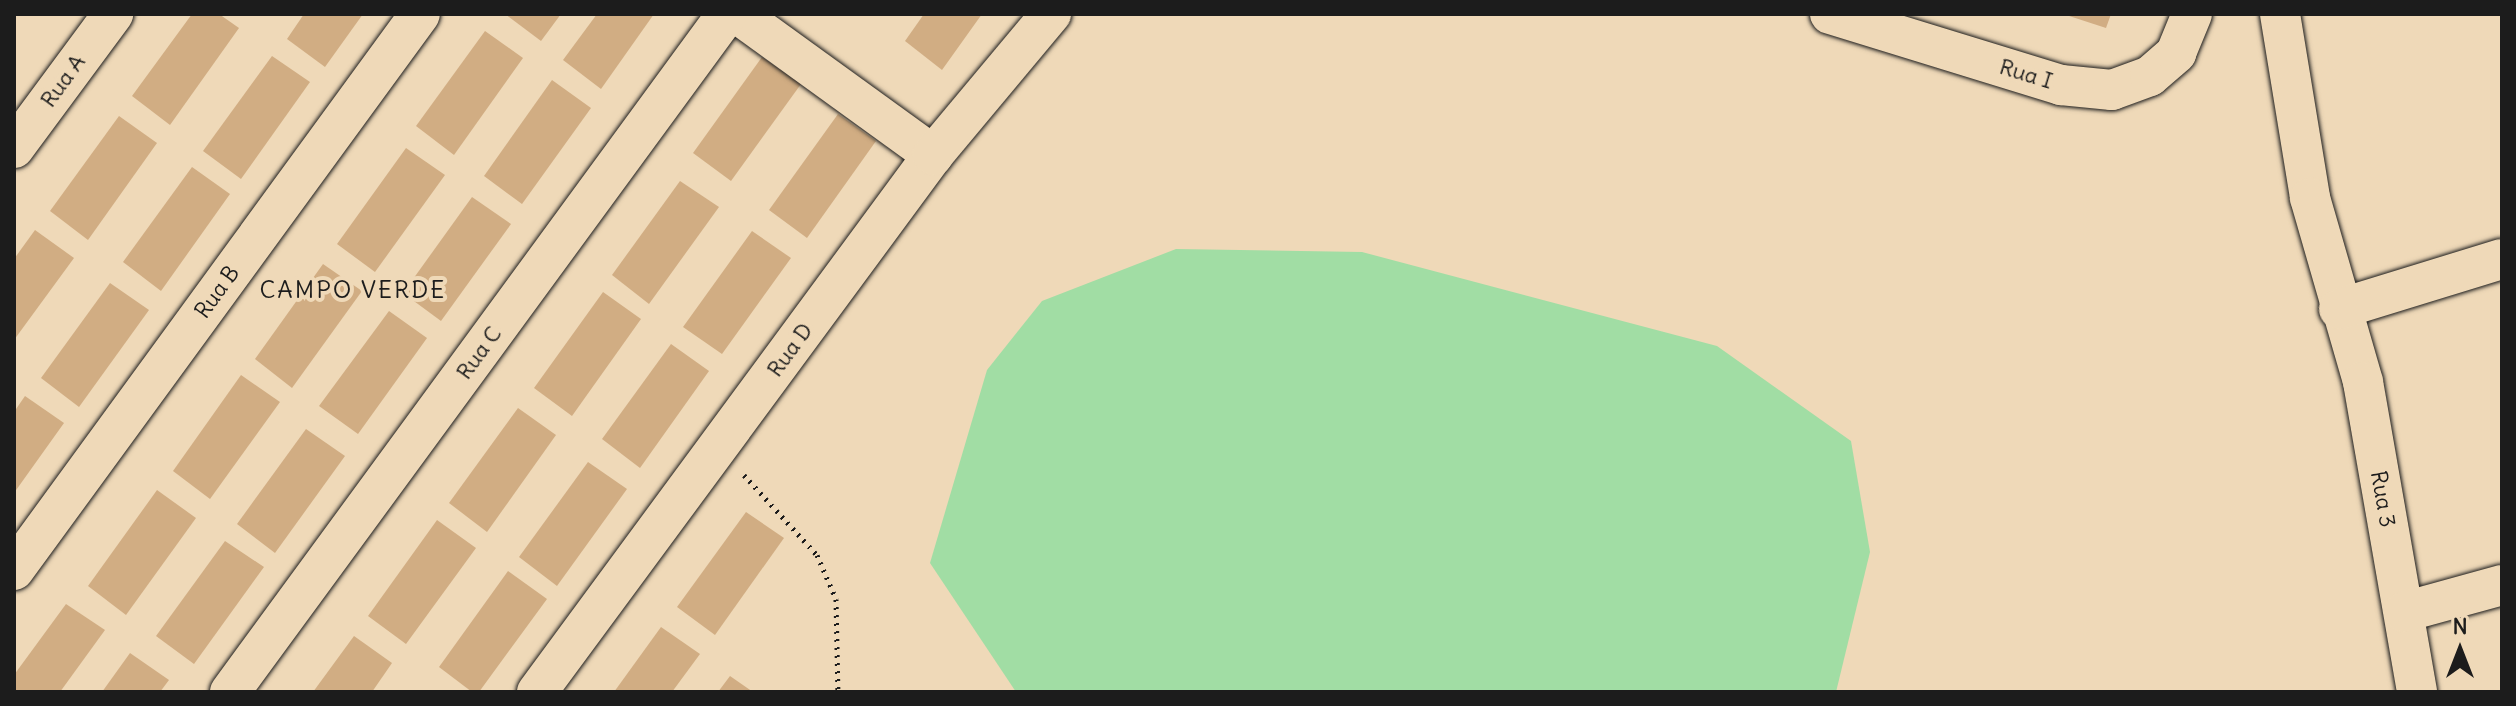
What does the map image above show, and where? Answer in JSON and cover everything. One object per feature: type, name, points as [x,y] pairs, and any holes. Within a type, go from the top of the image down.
[{"type":"street","name":"Rua A","points":[[14,148],[113,14]]},
{"type":"street","name":"Rua B","points":[[14,570],[420,14]]},
{"type":"street","name":"Rua C","points":[[230,692],[727,14]]},
{"type":"street","points":[[738,14],[933,155]]},
{"type":"street","name":"Rua D","points":[[537,692],[933,155],[1051,14]]},
{"type":"street","name":"Rua I","points":[[1830,14],[1908,25],[2061,85],[2112,90],[2150,76],[2176,53],[2192,14]]},
{"type":"street","name":"Rua 3","points":[[2280,14],[2310,198],[2339,309],[2363,382],[2417,692]]},
{"type":"street","points":[[2339,309],[2502,259]]},
{"type":"street","points":[[2404,612],[2502,585]]},
{"type":"path","points":[[718,450],[817,555],[836,599],[838,692]]},
{"type":"green space","points":[[1176,249],[1362,252],[1717,346],[1851,441],[1870,552],[1836,692],[1016,692],[930,563],[987,370],[1042,301]]},
{"type":"building","points":[[192,14],[219,14],[239,28],[170,125],[132,96]]},
{"type":"building","points":[[304,14],[363,14],[325,67],[287,39]]},
{"type":"building","points":[[505,14],[561,14],[541,41]]},
{"type":"building","points":[[597,14],[654,14],[601,89],[563,60]]},
{"type":"building","points":[[924,14],[982,14],[942,70],[905,41]]},
{"type":"building","points":[[2063,14],[2111,14],[2106,28]]},
{"type":"building","points":[[485,31],[523,58],[454,155],[416,126]]},
{"type":"building","points":[[272,56],[310,82],[241,179],[203,151]]},
{"type":"building","points":[[762,57],[801,84],[731,181],[693,153]]},
{"type":"building","points":[[552,80],[591,108],[522,204],[484,176]]},
{"type":"building","points":[[838,114],[876,141],[807,238],[769,210]]},
{"type":"building","points":[[119,116],[157,143],[88,240],[50,211]]},
{"type":"building","points":[[406,148],[445,175],[375,272],[337,244]]},
{"type":"building","points":[[192,167],[230,194],[161,291],[123,262]]},
{"type":"building","points":[[680,181],[719,207],[649,304],[612,275]]},
{"type":"building","points":[[472,197],[511,224],[441,321],[403,293]]},
{"type":"building","points":[[35,230],[74,258],[14,340],[14,259]]},
{"type":"building","points":[[752,231],[791,258],[722,354],[683,327]]},
{"type":"building","points":[[323,264],[362,291],[292,388],[255,359]]},
{"type":"building","points":[[110,283],[149,310],[79,407],[41,378]]},
{"type":"building","points":[[603,292],[641,319],[572,416],[534,388]]},
{"type":"building","points":[[389,311],[427,338],[358,434],[319,406]]},
{"type":"building","points":[[671,344],[709,371],[640,468],[602,439]]},
{"type":"building","points":[[241,375],[280,402],[210,499],[173,471]]},
{"type":"building","points":[[25,396],[64,423],[14,493],[14,412]]},
{"type":"building","points":[[518,408],[556,435],[487,532],[449,503]]},
{"type":"building","points":[[306,429],[345,456],[275,553],[237,524]]},
{"type":"building","points":[[588,462],[627,489],[557,586],[519,557]]},
{"type":"building","points":[[157,490],[196,518],[126,615],[88,586]]},
{"type":"building","points":[[746,512],[784,538],[715,635],[677,607]]},
{"type":"building","points":[[437,520],[476,548],[406,644],[368,616]]},
{"type":"building","points":[[225,541],[264,567],[194,664],[156,636]]},
{"type":"building","points":[[508,571],[547,599],[479,692],[472,692],[439,667]]},
{"type":"building","points":[[66,604],[105,630],[60,692],[14,692],[14,675]]},
{"type":"building","points":[[661,627],[700,654],[672,692],[614,692]]},
{"type":"building","points":[[354,636],[392,663],[372,692],[313,692]]},
{"type":"building","points":[[130,653],[169,680],[160,692],[102,692]]},
{"type":"building","points":[[730,676],[753,692],[718,692]]},
{"type":"district","name":"CAMPO VERDE","points":[[353,290]]}]
